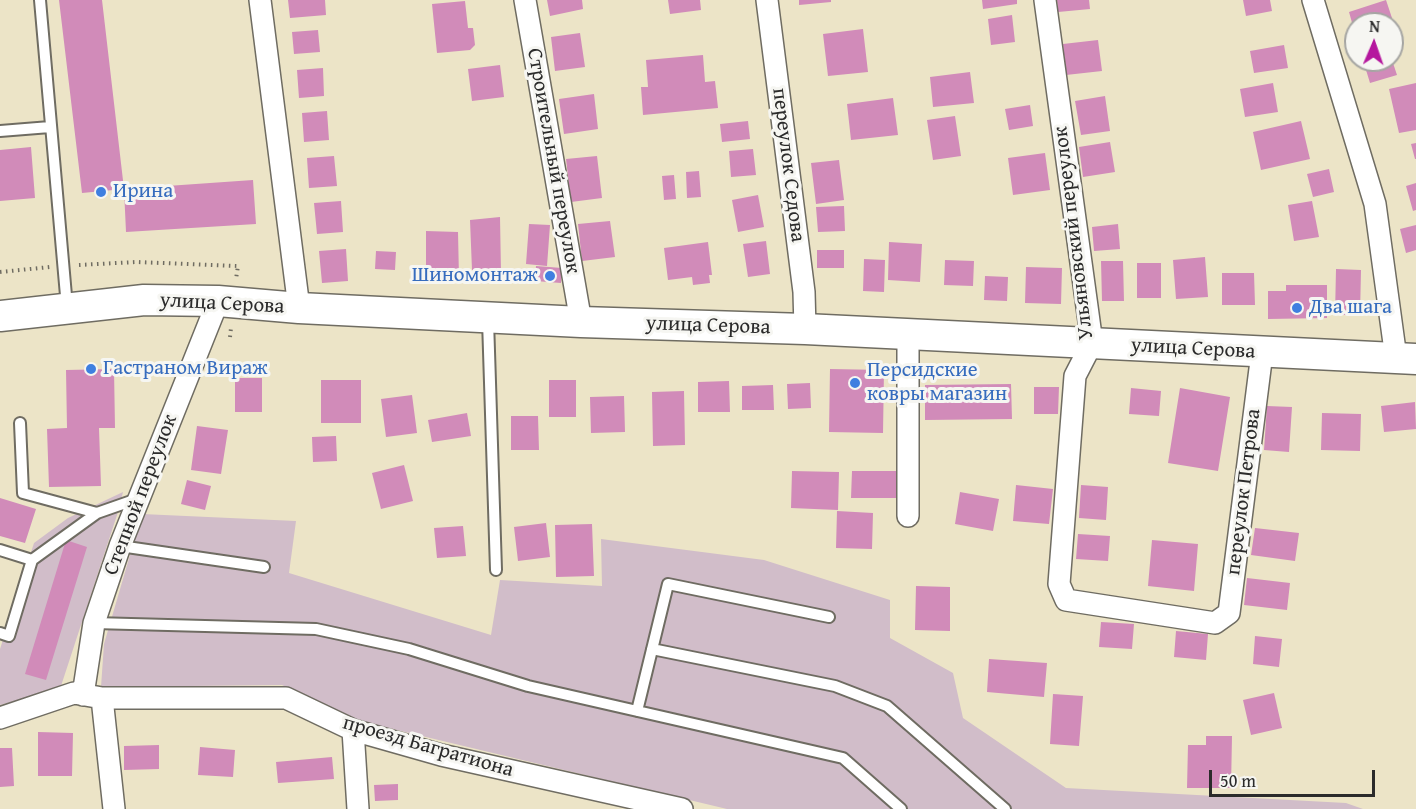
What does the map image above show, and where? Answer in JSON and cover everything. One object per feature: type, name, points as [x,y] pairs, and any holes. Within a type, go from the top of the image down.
[{"type":"main road","name":"улица Серова","points":[[0,316],[144,300],[218,302],[581,322],[805,329],[1262,353],[1406,358]]},
{"type":"street","points":[[260,0],[299,308]]},
{"type":"street","name":"Строительный переулок","points":[[525,0],[581,322]]},
{"type":"street","name":"переулок Седова","points":[[767,0],[804,292],[805,329]]},
{"type":"street","name":"Ульяновский переулок","points":[[1045,0],[1092,343],[1075,376],[1059,584],[1066,600],[1215,624]]},
{"type":"street","points":[[1313,0],[1375,204],[1406,358]]},
{"type":"street","name":"Степной переулок","points":[[114,809],[93,696],[94,623],[120,546],[218,302]]},
{"type":"street","points":[[908,516],[909,335]]},
{"type":"street","name":"переулок Петрова","points":[[1215,624],[1229,612],[1262,353]]},
{"type":"street","name":"проезд Багратиона","points":[[0,718],[74,693],[93,696],[286,698],[353,730],[441,755],[622,803],[682,809]]},
{"type":"street","points":[[353,730],[358,809]]},
{"type":"lane","points":[[40,0],[67,307]]},
{"type":"lane","points":[[0,130],[50,127]]},
{"type":"lane","points":[[488,317],[496,570]]},
{"type":"lane","points":[[20,423],[23,493],[97,513]]},
{"type":"lane","points":[[0,633],[9,636],[32,560],[97,513],[139,499]]},
{"type":"lane","points":[[120,546],[264,567]]},
{"type":"lane","points":[[0,550],[32,560]]},
{"type":"lane","points":[[637,711],[668,584],[829,617]]},
{"type":"lane","points":[[94,623],[316,629],[409,649],[528,686],[843,758],[901,809]]},
{"type":"lane","points":[[652,649],[835,686],[887,706],[1005,809]]},
{"type":"shaded area","points":[[123,492],[60,689],[0,705],[0,649],[34,543],[68,518]]},
{"type":"shaded area","points":[[142,514],[296,521],[289,573],[491,635],[500,580],[602,586],[601,539],[764,560],[890,600],[890,638],[953,673],[963,718],[1066,788],[1346,803],[1363,809],[727,809],[355,720],[282,685],[101,687],[104,644]]},
{"type":"building","points":[[59,0],[102,0],[124,189],[82,193]]},
{"type":"building","points":[[288,0],[325,0],[326,15],[290,18]]},
{"type":"building","points":[[547,0],[582,0],[583,9],[550,16]]},
{"type":"building","points":[[668,0],[700,0],[701,10],[670,14]]},
{"type":"building","points":[[799,0],[831,0],[831,2],[799,5]]},
{"type":"building","points":[[982,0],[1017,0],[1017,4],[983,9]]},
{"type":"building","points":[[1057,0],[1089,0],[1090,9],[1058,12]]},
{"type":"building","points":[[1243,0],[1270,0],[1272,11],[1246,16]]},
{"type":"building","points":[[1386,0],[1390,12],[1349,12]]},
{"type":"building","points":[[465,1],[468,28],[473,28],[475,45],[470,50],[437,53],[432,4]]},
{"type":"building","points":[[1012,15],[1015,42],[991,45],[988,19]]},
{"type":"building","points":[[863,29],[868,72],[828,76],[823,34]]},
{"type":"building","points":[[318,30],[320,52],[294,54],[292,32]]},
{"type":"building","points":[[580,33],[585,67],[555,71],[551,37]]},
{"type":"building","points":[[1098,40],[1102,71],[1066,75],[1063,44]]},
{"type":"building","points":[[1284,45],[1288,68],[1254,73],[1250,51]]},
{"type":"building","points":[[703,55],[705,82],[715,81],[718,108],[643,115],[641,87],[648,87],[646,60]]},
{"type":"building","points":[[500,65],[504,97],[472,101],[468,69]]},
{"type":"building","points":[[323,68],[324,96],[299,98],[297,70]]},
{"type":"building","points":[[970,72],[974,103],[933,107],[930,77]]},
{"type":"building","points":[[1367,72],[1396,72],[1397,75],[1370,83]]},
{"type":"building","points":[[1273,83],[1278,112],[1245,117],[1240,89]]},
{"type":"building","points":[[1416,83],[1416,130],[1399,133],[1389,89]]},
{"type":"building","points":[[594,94],[598,129],[564,134],[559,99]]},
{"type":"building","points":[[1105,96],[1110,131],[1081,135],[1075,101]]},
{"type":"building","points":[[893,98],[898,135],[851,140],[847,104]]},
{"type":"building","points":[[1030,105],[1033,126],[1009,130],[1005,109]]},
{"type":"building","points":[[327,111],[329,140],[304,142],[302,113]]},
{"type":"building","points":[[955,116],[961,156],[933,160],[927,120]]},
{"type":"building","points":[[748,121],[750,139],[722,142],[720,124]]},
{"type":"building","points":[[1301,121],[1310,159],[1261,170],[1253,132]]},
{"type":"building","points":[[1110,142],[1115,172],[1083,177],[1079,147]]},
{"type":"building","points":[[1416,143],[1416,159],[1415,159],[1411,144]]},
{"type":"building","points":[[31,147],[35,198],[0,201],[0,150]]},
{"type":"building","points":[[753,149],[756,175],[731,177],[729,151]]},
{"type":"building","points":[[1045,153],[1050,190],[1013,195],[1008,158]]},
{"type":"building","points":[[334,156],[337,186],[309,188],[307,158]]},
{"type":"building","points":[[597,156],[602,198],[571,202],[566,159]]},
{"type":"building","points":[[839,160],[844,200],[816,204],[811,163]]},
{"type":"building","points":[[1329,169],[1334,192],[1313,197],[1307,174]]},
{"type":"building","points":[[699,171],[701,197],[687,198],[686,172]]},
{"type":"building","points":[[674,175],[676,199],[664,200],[662,176]]},
{"type":"building","points":[[253,180],[256,224],[126,232],[124,189]]},
{"type":"building","points":[[1416,183],[1416,210],[1413,211],[1406,186]]},
{"type":"building","points":[[758,195],[764,227],[738,232],[732,200]]},
{"type":"building","points":[[341,201],[343,232],[317,234],[314,203]]},
{"type":"building","points":[[1312,201],[1319,237],[1294,241],[1288,205]]},
{"type":"building","points":[[844,206],[845,231],[818,232],[816,207]]},
{"type":"building","points":[[500,217],[501,273],[472,270],[470,220]]},
{"type":"building","points":[[610,221],[615,257],[582,261],[578,224]]},
{"type":"building","points":[[529,224],[550,225],[547,266],[526,264]]},
{"type":"building","points":[[1118,224],[1120,249],[1094,251],[1092,227]]},
{"type":"building","points":[[1416,225],[1416,250],[1406,253],[1400,229]]},
{"type":"building","points":[[426,231],[458,232],[459,278],[426,275]]},
{"type":"building","points":[[766,241],[770,274],[748,277],[743,244]]},
{"type":"building","points":[[708,242],[712,275],[709,275],[710,283],[693,285],[692,277],[668,280],[664,248]]},
{"type":"building","points":[[889,242],[922,244],[920,282],[888,280]]},
{"type":"building","points":[[346,249],[348,281],[322,283],[319,251]]},
{"type":"building","points":[[817,250],[844,250],[844,268],[817,268]]},
{"type":"building","points":[[376,251],[396,252],[395,270],[375,269]]},
{"type":"building","points":[[1205,257],[1208,297],[1176,299],[1173,260]]},
{"type":"building","points":[[864,259],[885,260],[884,292],[863,291]]},
{"type":"building","points":[[945,260],[974,261],[973,286],[944,285]]},
{"type":"building","points":[[1101,261],[1123,261],[1124,301],[1102,301]]},
{"type":"building","points":[[1137,263],[1161,263],[1161,298],[1137,298]]},
{"type":"building","points":[[536,266],[562,268],[561,283],[535,281]]},
{"type":"building","points":[[1026,267],[1062,268],[1061,304],[1025,303]]},
{"type":"building","points":[[1336,269],[1361,270],[1360,315],[1335,315]]},
{"type":"building","points":[[1222,273],[1254,273],[1255,305],[1222,305]]},
{"type":"building","points":[[985,276],[1008,277],[1007,301],[984,300]]},
{"type":"building","points":[[1286,285],[1327,285],[1327,318],[1268,319],[1268,291],[1286,291]]},
{"type":"building","points":[[114,369],[115,428],[99,428],[101,486],[49,487],[47,429],[67,428],[66,370]]},
{"type":"building","points":[[830,369],[884,370],[883,433],[829,432]]},
{"type":"building","points":[[235,378],[262,378],[262,412],[235,412]]},
{"type":"building","points":[[321,380],[361,380],[361,423],[321,423]]},
{"type":"building","points":[[549,380],[576,380],[576,417],[549,417]]},
{"type":"building","points":[[729,381],[730,412],[698,412],[698,382]]},
{"type":"building","points":[[810,383],[811,408],[788,409],[787,384]]},
{"type":"building","points":[[1011,384],[1012,419],[925,420],[925,385]]},
{"type":"building","points":[[773,385],[774,410],[742,410],[742,386]]},
{"type":"building","points":[[1034,387],[1059,387],[1058,414],[1034,414]]},
{"type":"building","points":[[1131,388],[1161,391],[1159,416],[1129,414]]},
{"type":"building","points":[[1180,388],[1230,397],[1218,471],[1168,463]]},
{"type":"building","points":[[684,391],[685,445],[653,446],[652,392]]},
{"type":"building","points":[[412,395],[417,433],[386,437],[381,399]]},
{"type":"building","points":[[624,396],[625,432],[591,433],[590,397]]},
{"type":"building","points":[[1415,402],[1416,429],[1384,432],[1381,406]]},
{"type":"building","points":[[1267,406],[1292,407],[1289,452],[1264,450]]},
{"type":"building","points":[[467,413],[471,436],[432,442],[428,420]]},
{"type":"building","points":[[1322,413],[1361,414],[1360,451],[1321,450]]},
{"type":"building","points":[[511,416],[538,416],[539,450],[511,450]]},
{"type":"building","points":[[197,426],[228,430],[221,474],[191,470]]},
{"type":"building","points":[[336,436],[337,461],[313,462],[312,437]]},
{"type":"building","points":[[404,465],[413,501],[381,509],[372,473]]},
{"type":"building","points":[[792,471],[839,472],[838,510],[791,508]]},
{"type":"building","points":[[852,471],[896,471],[896,498],[851,498]]},
{"type":"building","points":[[187,480],[211,486],[205,510],[181,504]]},
{"type":"building","points":[[1016,485],[1053,489],[1049,524],[1013,521]]},
{"type":"building","points":[[1081,485],[1108,487],[1106,520],[1079,518]]},
{"type":"building","points":[[960,492],[999,499],[993,531],[955,524]]},
{"type":"building","points":[[0,498],[36,509],[25,543],[0,536]]},
{"type":"building","points":[[837,511],[873,513],[872,549],[836,548]]},
{"type":"building","points":[[546,523],[550,557],[518,561],[514,527]]},
{"type":"building","points":[[592,524],[594,576],[556,577],[555,525]]},
{"type":"building","points":[[463,526],[466,556],[437,558],[434,528]]},
{"type":"building","points":[[1255,528],[1299,533],[1295,561],[1251,555]]},
{"type":"building","points":[[1078,534],[1110,536],[1108,561],[1076,559]]},
{"type":"building","points":[[66,540],[87,547],[46,680],[25,674]]},
{"type":"building","points":[[1152,540],[1198,544],[1194,591],[1148,586]]},
{"type":"building","points":[[1247,578],[1290,583],[1287,610],[1244,605]]},
{"type":"building","points":[[916,586],[950,587],[950,631],[915,630]]},
{"type":"building","points":[[1101,622],[1134,624],[1132,649],[1099,647]]},
{"type":"building","points":[[1176,631],[1208,634],[1206,660],[1174,657]]},
{"type":"building","points":[[1255,636],[1282,639],[1279,667],[1253,664]]},
{"type":"building","points":[[989,659],[1047,663],[1044,697],[987,692]]},
{"type":"building","points":[[1274,693],[1282,728],[1251,735],[1243,700]]},
{"type":"building","points":[[1053,694],[1083,696],[1079,746],[1050,744]]},
{"type":"building","points":[[38,732],[73,733],[72,776],[38,776]]},
{"type":"building","points":[[1206,736],[1232,736],[1231,788],[1187,788],[1188,745],[1206,745]]},
{"type":"building","points":[[159,745],[159,769],[124,770],[124,746]]},
{"type":"building","points":[[200,747],[235,750],[233,777],[198,775]]},
{"type":"building","points":[[0,748],[12,748],[14,786],[0,787]]},
{"type":"building","points":[[332,757],[334,779],[278,783],[276,762]]},
{"type":"building","points":[[398,784],[398,800],[375,801],[374,785]]},
{"type":"place","name":"Ирина","points":[[101,192]]},
{"type":"place","name":"Шиномонтаж","points":[[550,276]]},
{"type":"place","name":"Два шага","points":[[1297,308]]},
{"type":"place","name":"Гастраном Вираж","points":[[91,369]]},
{"type":"place","name":"Персидские ковры магазин","points":[[855,383]]}]
